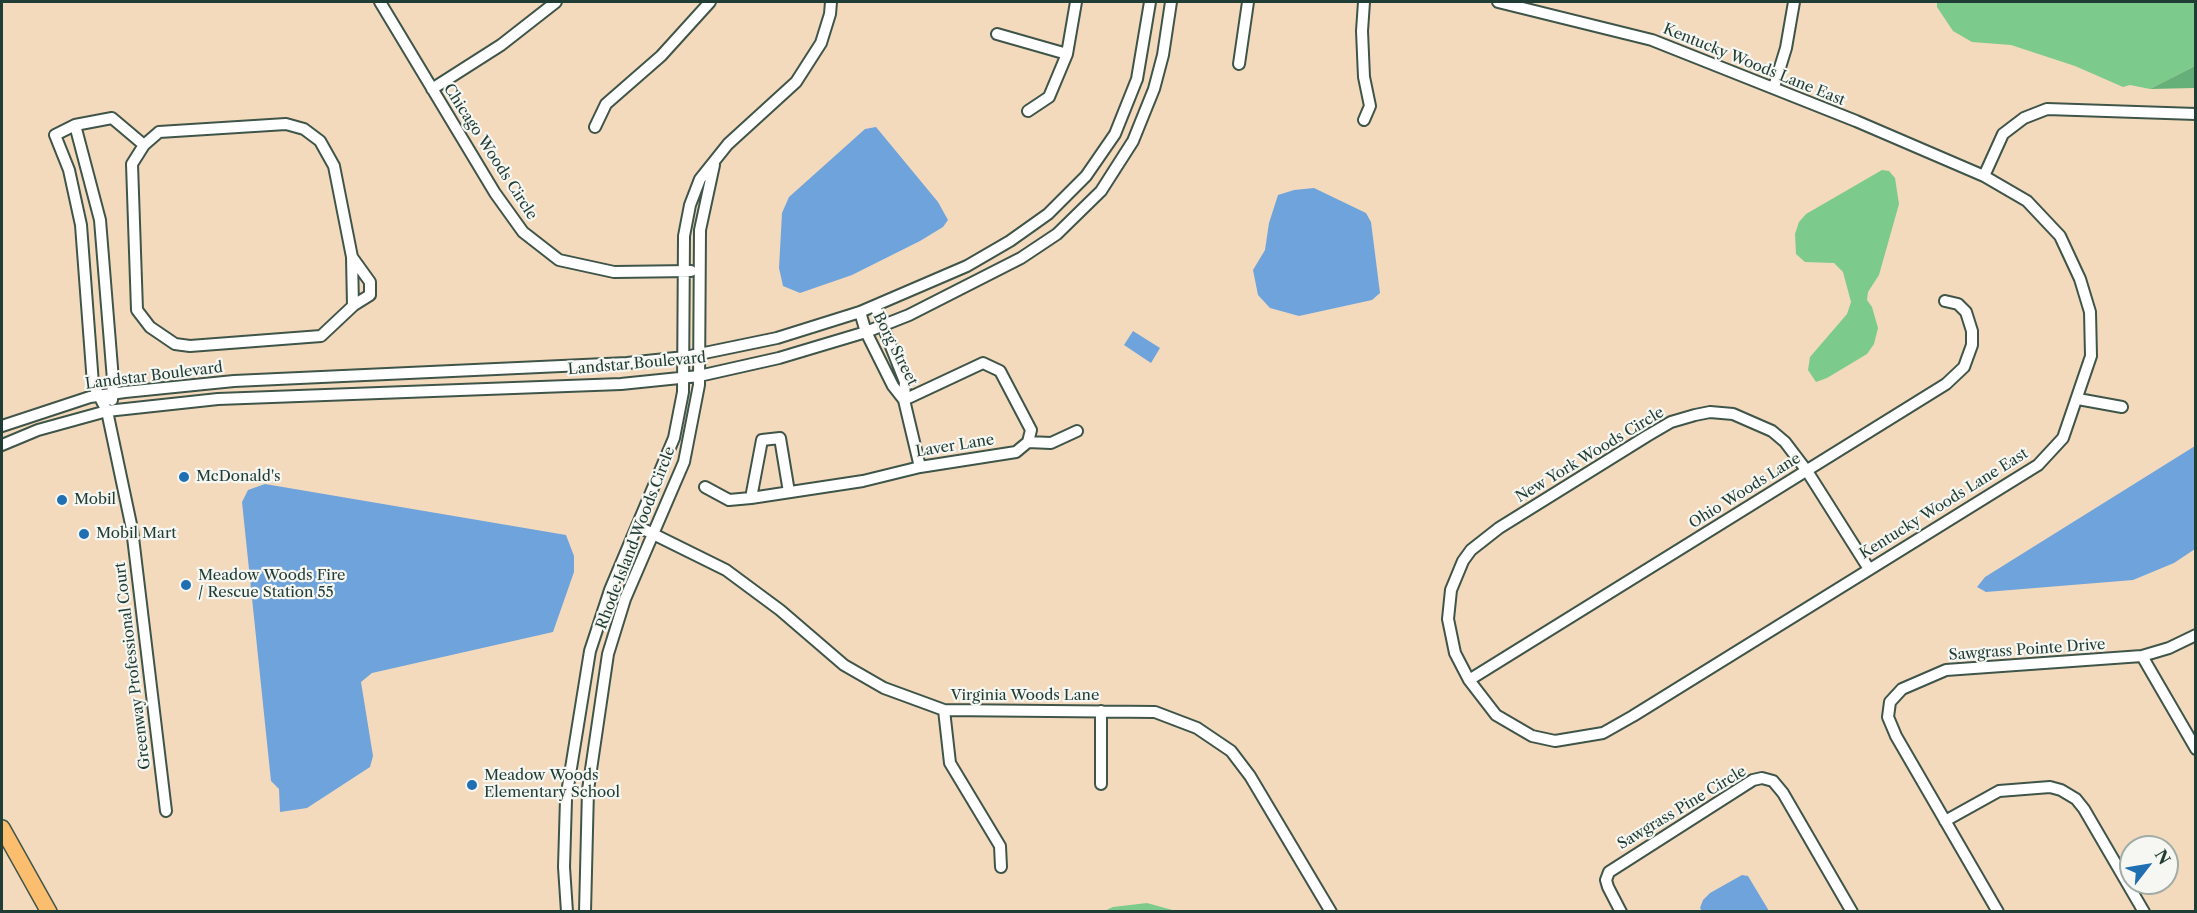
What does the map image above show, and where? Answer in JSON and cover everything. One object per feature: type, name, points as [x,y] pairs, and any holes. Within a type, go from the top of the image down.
[{"type":"highway","points":[[2,828],[48,912]]},
{"type":"street","name":"Chicago Woods Circle","points":[[380,2],[495,193],[523,232],[559,260],[614,272],[699,272]]},
{"type":"street","points":[[432,89],[501,45],[556,2]]},
{"type":"street","points":[[595,127],[606,104],[661,56],[710,2]]},
{"type":"street","points":[[685,357],[684,236],[690,205],[700,179],[728,144],[796,82],[820,43],[830,14],[831,2]]},
{"type":"street","points":[[1028,111],[1049,97],[1067,54],[1076,2]]},
{"type":"street","name":"Landstar Boulevard","points":[[2,426],[30,415],[98,395],[114,393],[234,381],[627,363],[685,357],[777,338],[860,312],[967,266],[1010,241],[1048,214],[1086,176],[1115,134],[1137,79],[1150,2]]},
{"type":"street","name":"Landstar Boulevard","points":[[2,445],[38,430],[107,411],[218,399],[621,384],[699,376],[779,358],[866,332],[974,284],[1021,258],[1057,234],[1101,190],[1133,141],[1154,89],[1163,55],[1171,2]]},
{"type":"street","points":[[1239,64],[1248,2]]},
{"type":"street","points":[[1364,2],[1362,31],[1364,77],[1370,106],[1364,120]]},
{"type":"street","name":"Kentucky Woods Lane East","points":[[1469,680],[1496,715],[1532,736],[1555,741],[1595,735],[1633,716],[2038,465],[2063,438],[2091,356],[2090,312],[2080,279],[2060,236],[2027,201],[1984,176],[1774,87],[1652,40],[1536,6],[1498,2]]},
{"type":"street","points":[[1774,87],[1786,48],[1794,2]]},
{"type":"street","points":[[997,34],[1067,54]]},
{"type":"street","points":[[1984,176],[2003,134],[2024,118],[2047,109],[2196,114]]},
{"type":"street","points":[[107,411],[114,393],[100,220],[75,125],[112,117],[144,146]]},
{"type":"street","points":[[352,257],[370,282],[370,295],[353,306],[321,336],[190,346],[174,344],[150,327],[137,310],[132,164],[144,146],[159,132],[286,123],[304,129],[320,141],[334,166],[352,257],[353,306]]},
{"type":"street","name":"Greenway Professional Court","points":[[75,125],[55,135],[69,170],[81,225],[93,384],[107,411],[132,530],[166,811]]},
{"type":"street","points":[[700,354],[699,272],[704,204],[716,158]]},
{"type":"street","points":[[81,225],[100,220]]},
{"type":"street","name":"Ohio Woods Lane","points":[[1469,680],[1946,384],[1964,367],[1972,345],[1971,322],[1966,312],[1958,304],[1945,301]]},
{"type":"street","points":[[88,308],[107,306]]},
{"type":"street","name":"Borg Street","points":[[875,306],[905,382],[904,400],[920,467]]},
{"type":"street","name":"Borg Street","points":[[860,312],[866,332],[893,386],[904,400]]},
{"type":"street","name":"Rhode Island Woods Circle","points":[[585,912],[588,790],[608,654],[625,600],[684,462],[699,376],[700,354]]},
{"type":"street","name":"Rhode Island Woods Circle","points":[[567,912],[564,867],[566,799],[590,651],[610,590],[674,438],[685,377],[685,357]]},
{"type":"street","points":[[904,400],[983,363],[999,370],[1031,430],[1028,442],[1051,443],[1077,431]]},
{"type":"street","points":[[2078,399],[2122,407]]},
{"type":"street","name":"New York Woods Circle","points":[[1469,680],[1455,653],[1448,619],[1451,590],[1463,561],[1479,543],[1499,528],[1671,422],[1710,412],[1733,414],[1772,431],[1785,442],[1807,471],[1869,569]]},
{"type":"street","points":[[751,498],[762,440],[780,438],[789,492]]},
{"type":"street","name":"Laver Lane","points":[[705,487],[729,500],[751,498],[863,481],[920,467],[1016,452],[1028,442]]},
{"type":"street","name":"Virginia Woods Lane","points":[[637,526],[726,570],[780,610],[844,665],[884,688],[944,710],[1155,712],[1197,728],[1231,752],[1250,776],[1331,912]]},
{"type":"street","name":"Sawgrass Pointe Drive","points":[[1998,912],[1888,717],[1890,702],[1902,689],[1946,670],[2142,656],[2196,635]]},
{"type":"street","points":[[2142,656],[2196,749]]},
{"type":"street","points":[[944,710],[950,763],[1000,846],[1001,867]]},
{"type":"street","points":[[1101,711],[1101,784]]},
{"type":"street","name":"Sawgrass Pine Circle","points":[[1621,912],[1608,887],[1606,879],[1609,872],[1744,786],[1762,778],[1773,782],[1783,793],[1852,912]]},
{"type":"street","points":[[1945,821],[1999,791],[2050,787],[2061,790],[2076,799],[2084,809],[2144,912]]},
{"type":"green space","points":[[1937,2],[2195,2],[2195,66],[2150,89],[2130,85],[2123,87],[2075,66],[2011,45],[1972,42],[1953,31],[1937,7]]},
{"type":"green space","points":[[2195,66],[2195,88],[2150,89]]},
{"type":"green space","points":[[1882,170],[1889,171],[1895,178],[1899,204],[1879,275],[1868,292],[1867,300],[1872,307],[1878,328],[1874,344],[1867,354],[1816,382],[1808,370],[1810,357],[1847,314],[1851,302],[1843,272],[1834,263],[1805,262],[1796,254],[1795,234],[1799,222],[1806,214]]},
{"type":"green space","points":[[1147,903],[1176,911],[1104,911],[1113,907]]},
{"type":"water","points":[[876,127],[938,202],[948,220],[943,227],[920,241],[852,275],[800,293],[783,286],[779,268],[782,213],[789,197],[865,129]]},
{"type":"water","points":[[1314,188],[1366,213],[1371,222],[1380,293],[1372,300],[1299,316],[1270,308],[1258,295],[1253,270],[1265,250],[1269,223],[1278,195],[1294,190]]},
{"type":"water","points":[[1133,331],[1160,348],[1151,363],[1124,345]]},
{"type":"water","points":[[2195,446],[2195,549],[2174,563],[2133,580],[1986,592],[1977,587],[1985,577]]},
{"type":"water","points":[[265,484],[566,535],[574,556],[574,572],[553,632],[372,673],[361,682],[373,756],[370,767],[307,808],[280,812],[279,789],[271,781],[242,502],[248,490]]},
{"type":"water","points":[[1742,875],[1748,876],[1769,911],[1702,911],[1700,908],[1703,900],[1710,893]]},
{"type":"place","name":"McDonald's","points":[[184,477]]},
{"type":"place","name":"Mobil","points":[[62,500]]},
{"type":"place","name":"Mobil Mart","points":[[84,534]]},
{"type":"place","name":"Meadow Woods Fire / Rescue Station 55","points":[[186,585]]},
{"type":"place","name":"Meadow Woods Elementary School","points":[[472,785]]}]
